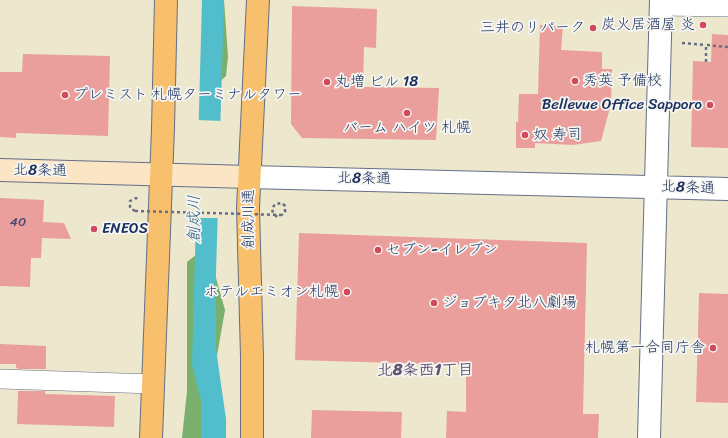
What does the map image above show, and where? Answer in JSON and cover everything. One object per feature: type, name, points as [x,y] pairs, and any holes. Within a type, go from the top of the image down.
[{"type":"highway","points":[[151,438],[166,0]]},
{"type":"highway","name":"創成川通","points":[[252,438],[252,357],[248,208],[258,0]]},
{"type":"main road","name":"北8条通","points":[[0,170],[249,177]]},
{"type":"street","points":[[649,438],[661,3],[728,7]]},
{"type":"street","name":"北8条通","points":[[249,177],[728,189]]},
{"type":"street","points":[[0,379],[153,384]]},
{"type":"path","points":[[682,43],[728,47]]},
{"type":"path","points":[[706,45],[706,62]]},
{"type":"path","points":[[137,212],[143,206],[140,199],[132,199],[129,205],[130,208],[137,212],[282,215],[285,212],[285,206],[278,203],[275,204],[272,209],[273,213],[277,217]]},
{"type":"green space","points":[[205,0],[224,0],[228,57],[226,76],[214,87]]},
{"type":"green space","points":[[207,246],[225,310],[216,361],[216,438],[182,438],[187,391],[187,262]]},
{"type":"water","points":[[202,0],[224,0],[216,273],[216,349],[226,419],[226,438],[201,438],[201,400],[192,365]]},
{"type":"pier","points":[[197,120],[222,121],[219,218],[194,218]]},
{"type":"building","name":"丸増 ビル 18","points":[[292,6],[377,9],[376,48],[364,47],[363,87],[439,88],[436,140],[302,138],[291,124]]},
{"type":"building","name":"秀英 予備校","points":[[540,25],[563,26],[561,50],[602,52],[602,69],[612,69],[611,104],[601,141],[573,145],[535,143],[535,148],[516,148],[516,122],[518,122],[519,94],[538,94]]},
{"type":"building","name":"Bellevue Office Sapporo","points":[[712,34],[728,35],[728,148],[691,147],[693,61],[711,62]]},
{"type":"building","name":"プレミスト 札幌ターミナルタワー","points":[[23,54],[110,56],[108,136],[16,133],[16,138],[0,137],[0,72],[22,72]]},
{"type":"building","points":[[0,198],[44,200],[43,222],[64,223],[71,239],[42,238],[41,258],[31,258],[30,287],[0,286]]},
{"type":"building","points":[[299,233],[587,243],[583,414],[599,414],[598,438],[446,438],[447,411],[466,412],[466,365],[295,360]]},
{"type":"building","name":"札幌第一合同庁舎","points":[[699,293],[728,294],[728,403],[696,402]]},
{"type":"building","points":[[0,344],[46,346],[46,369],[18,369],[16,364],[0,364]]},
{"type":"building","points":[[18,391],[45,391],[45,394],[115,396],[114,427],[17,424]]},
{"type":"building","points":[[312,410],[402,412],[401,438],[311,438]]},
{"type":"place","name":"炭火居酒屋 炎","points":[[703,25]]},
{"type":"place","name":"三井のリパーク","points":[[593,28]]},
{"type":"place","name":"秀英 予備校","points":[[575,81]]},
{"type":"place","name":"丸増 ビル 18","points":[[327,82]]},
{"type":"place","name":"プレミスト 札幌ターミナルタワー","points":[[65,95]]},
{"type":"place","name":"Bellevue Office Sapporo","points":[[710,105]]},
{"type":"place","name":"バーム ハイツ 札幌","points":[[407,113]]},
{"type":"place","name":"奴 寿司","points":[[525,135]]},
{"type":"place","name":"ENEOS","points":[[94,229]]},
{"type":"place","name":"セブン-イレブン","points":[[378,250]]},
{"type":"place","name":"ホテルエミオン札幌","points":[[347,292]]},
{"type":"place","name":"ジョブキタ北八劇場","points":[[434,303]]},
{"type":"place","name":"札幌第一合同庁舎","points":[[713,348]]},
{"type":"district","name":"北8条西1丁目","points":[[425,371]]},
{"type":"water label","name":"創成川","points":[[195,219]]}]
